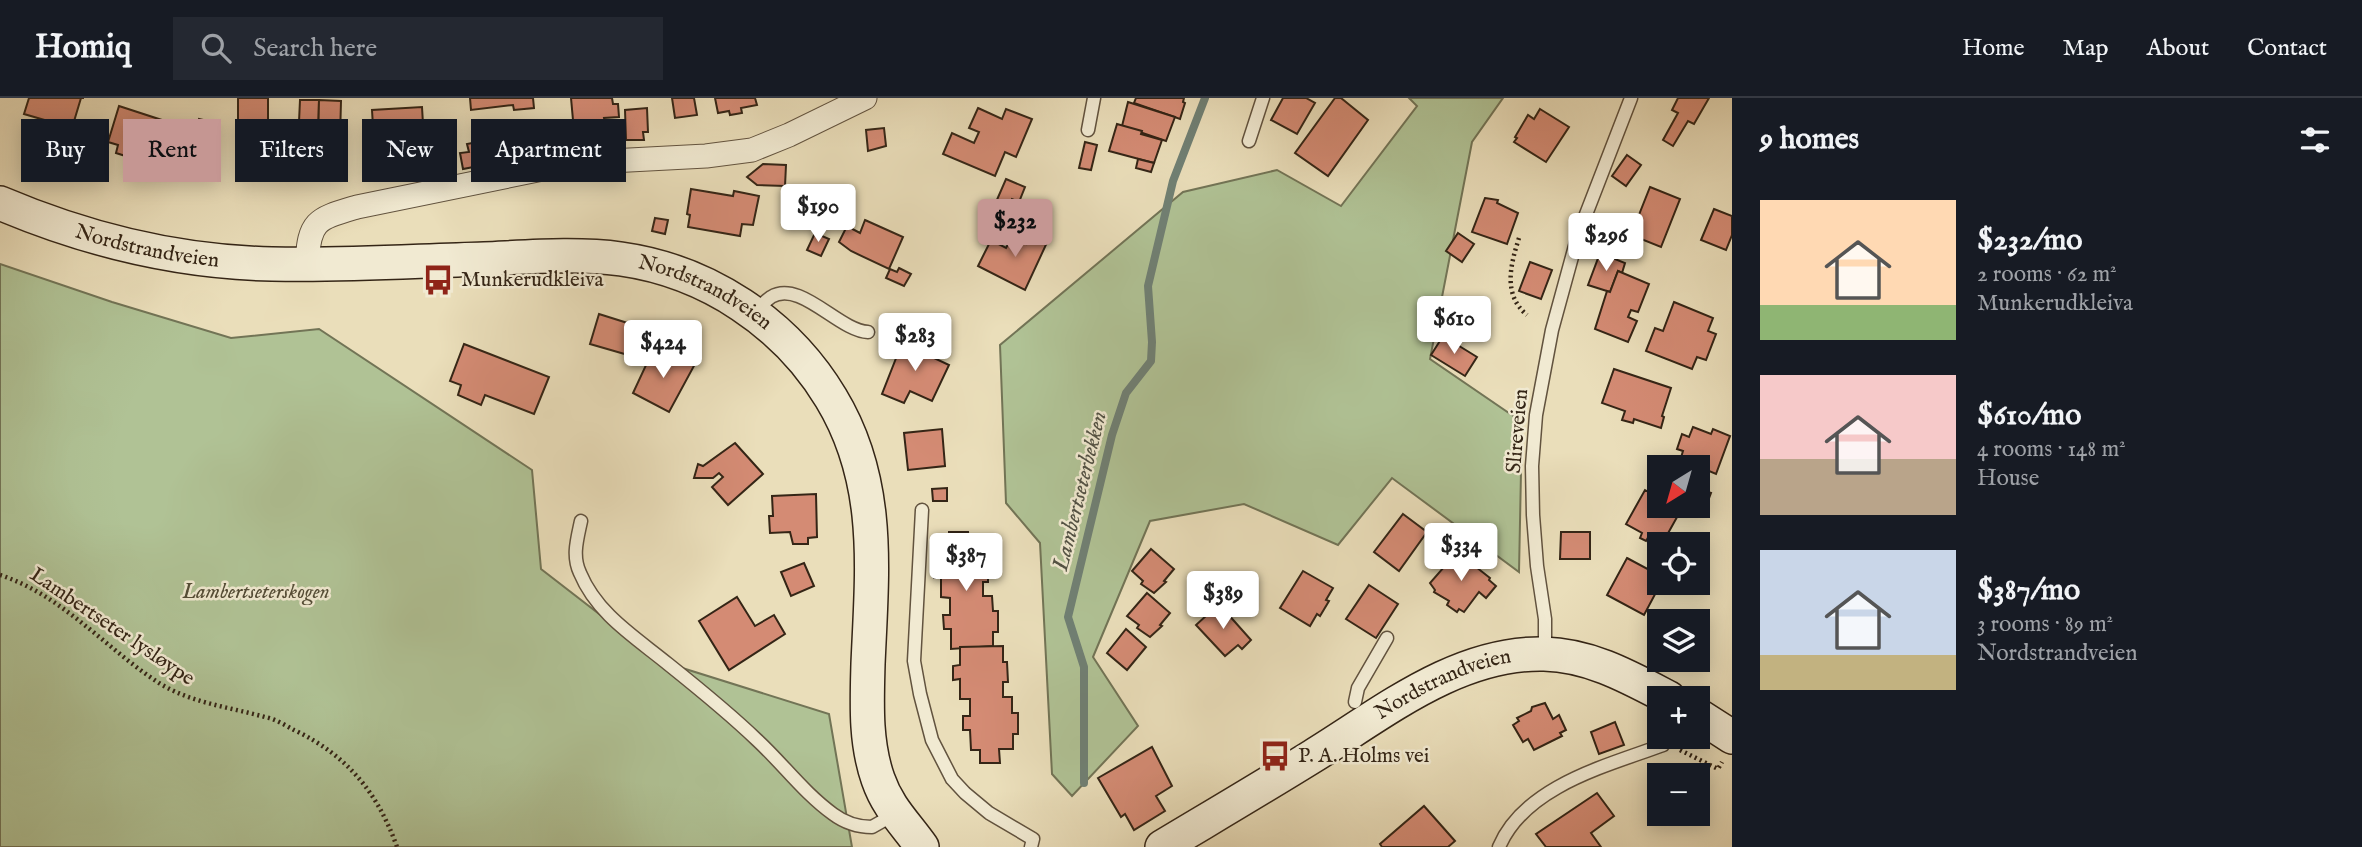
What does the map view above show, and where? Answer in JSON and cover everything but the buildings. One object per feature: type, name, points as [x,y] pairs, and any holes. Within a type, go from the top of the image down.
[{"type":"main road","name":"Nordstrandveien","points":[[0,203],[68,229],[146,250],[237,262],[307,264],[550,257],[620,259],[679,273],[718,291],[754,313],[777,331],[812,370],[832,401],[855,449],[870,511],[873,557],[867,708],[870,750],[879,782],[895,814],[924,846]]},
{"type":"main road","name":"Nordstrandveien","points":[[1162,847],[1437,680],[1489,661],[1545,654],[1572,657],[1609,668],[1647,687]]},
{"type":"main road","points":[[1710,728],[1728,747]]},
{"type":"street","points":[[307,264],[308,237],[326,216],[357,207],[572,163],[706,156],[744,151],[789,135],[865,98]]},
{"type":"lane","points":[[1088,130],[1094,98]]},
{"type":"lane","points":[[1249,141],[1263,98]]},
{"type":"lane","name":"Slireveien","points":[[1545,654],[1545,619],[1533,515],[1532,466],[1536,415],[1552,330],[1578,235],[1631,98]]},
{"type":"lane","points":[[754,313],[771,297],[782,293],[790,294],[821,308],[850,327],[869,331]]},
{"type":"lane","points":[[922,510],[914,661],[932,740],[952,779],[983,808],[1032,839],[1031,847]]},
{"type":"lane","points":[[581,522],[574,556],[580,574],[601,606],[618,625],[714,701],[759,741],[808,794],[835,816],[847,823],[872,828],[895,814]]},
{"type":"lane","name":"Nordstrandveien","points":[[1355,702],[1358,688],[1387,638]]},
{"type":"lane","points":[[1499,847],[1526,809],[1563,784],[1653,749]]},
{"type":"path","points":[[1519,239],[1510,287],[1517,307],[1527,316]]},
{"type":"path","name":"Lambertseter lysløype","points":[[0,575],[55,602],[159,683],[192,699],[268,718],[310,737],[338,757],[364,783],[387,819],[397,847]]},
{"type":"path","points":[[1675,749],[1718,769],[1728,747]]},
{"type":"green space","points":[[1409,98],[1503,98],[1472,142],[1430,359],[1522,422],[1519,572],[1392,478],[1338,545],[1244,504],[1150,521],[1093,657],[1138,726],[1072,796],[1052,774],[1040,543],[1006,503],[1000,345],[1183,192],[1277,170],[1341,206],[1417,106]]},
{"type":"green space","name":"Lambertseterskogen","points":[[0,264],[231,338],[319,329],[532,470],[541,569],[660,661],[829,714],[852,847],[0,847]]},
{"type":"waterway","name":"Lambertseterbekken","points":[[1084,783],[1084,667],[1068,617],[1112,435],[1126,393],[1151,361],[1148,286],[1173,181],[1205,98]]},
{"type":"place","name":"Munkerudkleiva","points":[[438,280]]},
{"type":"place","name":"P. A. Holms vei","points":[[1275,756]]}]
